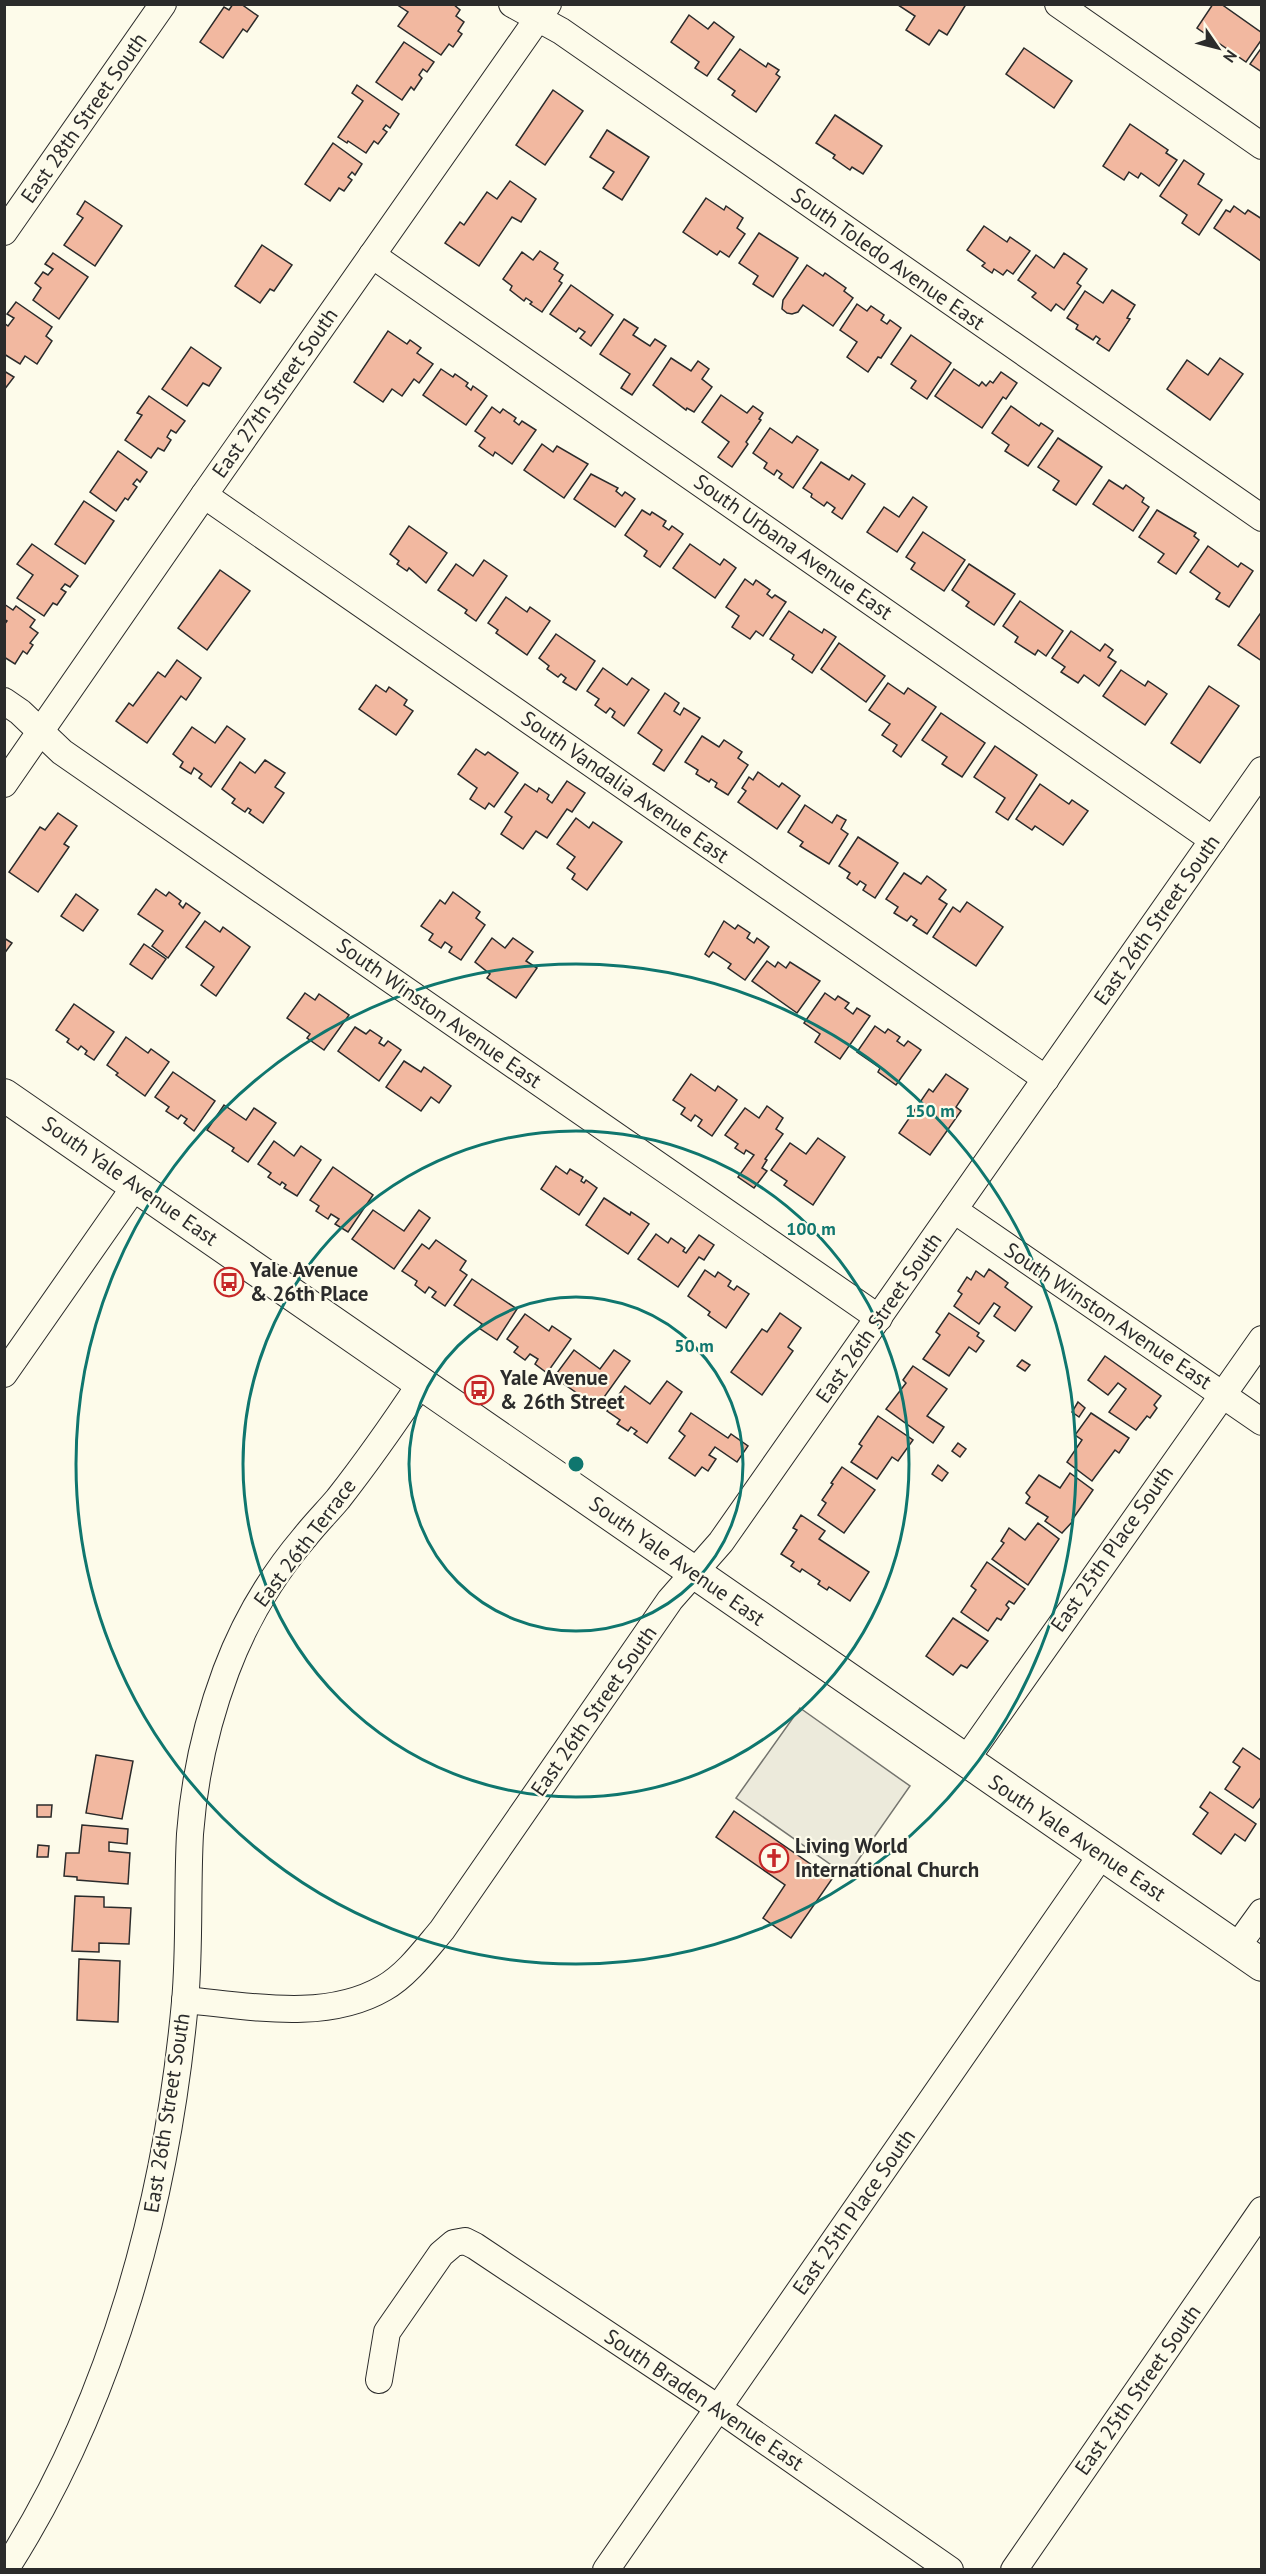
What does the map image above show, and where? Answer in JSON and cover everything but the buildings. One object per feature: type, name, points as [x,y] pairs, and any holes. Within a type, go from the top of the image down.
[{"type":"main road","name":"South Yale Avenue East","points":[[4,1095],[1249,1956]]},
{"type":"street","name":"East 28th Street South","points":[[4,232],[163,4]]},
{"type":"street","name":"South Toledo Avenue East","points":[[512,4],[543,12],[561,32],[1262,518]]},
{"type":"street","points":[[1058,4],[1262,146]]},
{"type":"street","name":"East 27th Street South","points":[[4,784],[543,12]]},
{"type":"street","name":"South Urbana Avenue East","points":[[372,255],[1213,840]]},
{"type":"street","name":"South Vandalia Avenue East","points":[[204,495],[1046,1079]]},
{"type":"street","name":"South Winston Avenue East","points":[[4,701],[71,758],[879,1318]]},
{"type":"street","name":"East 26th Street South","points":[[5,2570],[24,2540],[67,2453],[120,2324],[145,2243],[165,2157],[185,2000],[276,2008],[320,2008],[354,2001],[385,1988],[415,1962],[442,1930],[670,1600],[722,1542],[1262,770]]},
{"type":"street","points":[[4,1374],[135,1185]]},
{"type":"street","name":"South Winston Avenue East","points":[[954,1210],[1262,1422]]},
{"type":"street","name":"East 25th Place South","points":[[965,1761],[1165,1472],[1262,1339]]},
{"type":"street","name":"East 26th Terrace","points":[[185,2000],[190,1835],[195,1787],[226,1671],[249,1618],[274,1578],[337,1499],[421,1383]]},
{"type":"street","name":"East 25th Place South","points":[[606,2570],[1102,1854]]},
{"type":"street","points":[[1249,1956],[1262,1912]]},
{"type":"street","name":"East 25th Street South","points":[[1014,2570],[1262,2210]]},
{"type":"street","name":"South Braden Avenue East","points":[[379,2380],[387,2332],[441,2253],[454,2243],[465,2241],[718,2408],[950,2570]]},
{"type":"shaded area","points":[[800,1708],[910,1786],[847,1876],[736,1798]]},
{"type":"place","name":"Yale Avenue & 26th Place","points":[[229,1282]]},
{"type":"place","name":"Yale Avenue & 26th Street","points":[[479,1390]]},
{"type":"place","name":"Living World International Church","points":[[774,1858]]}]
